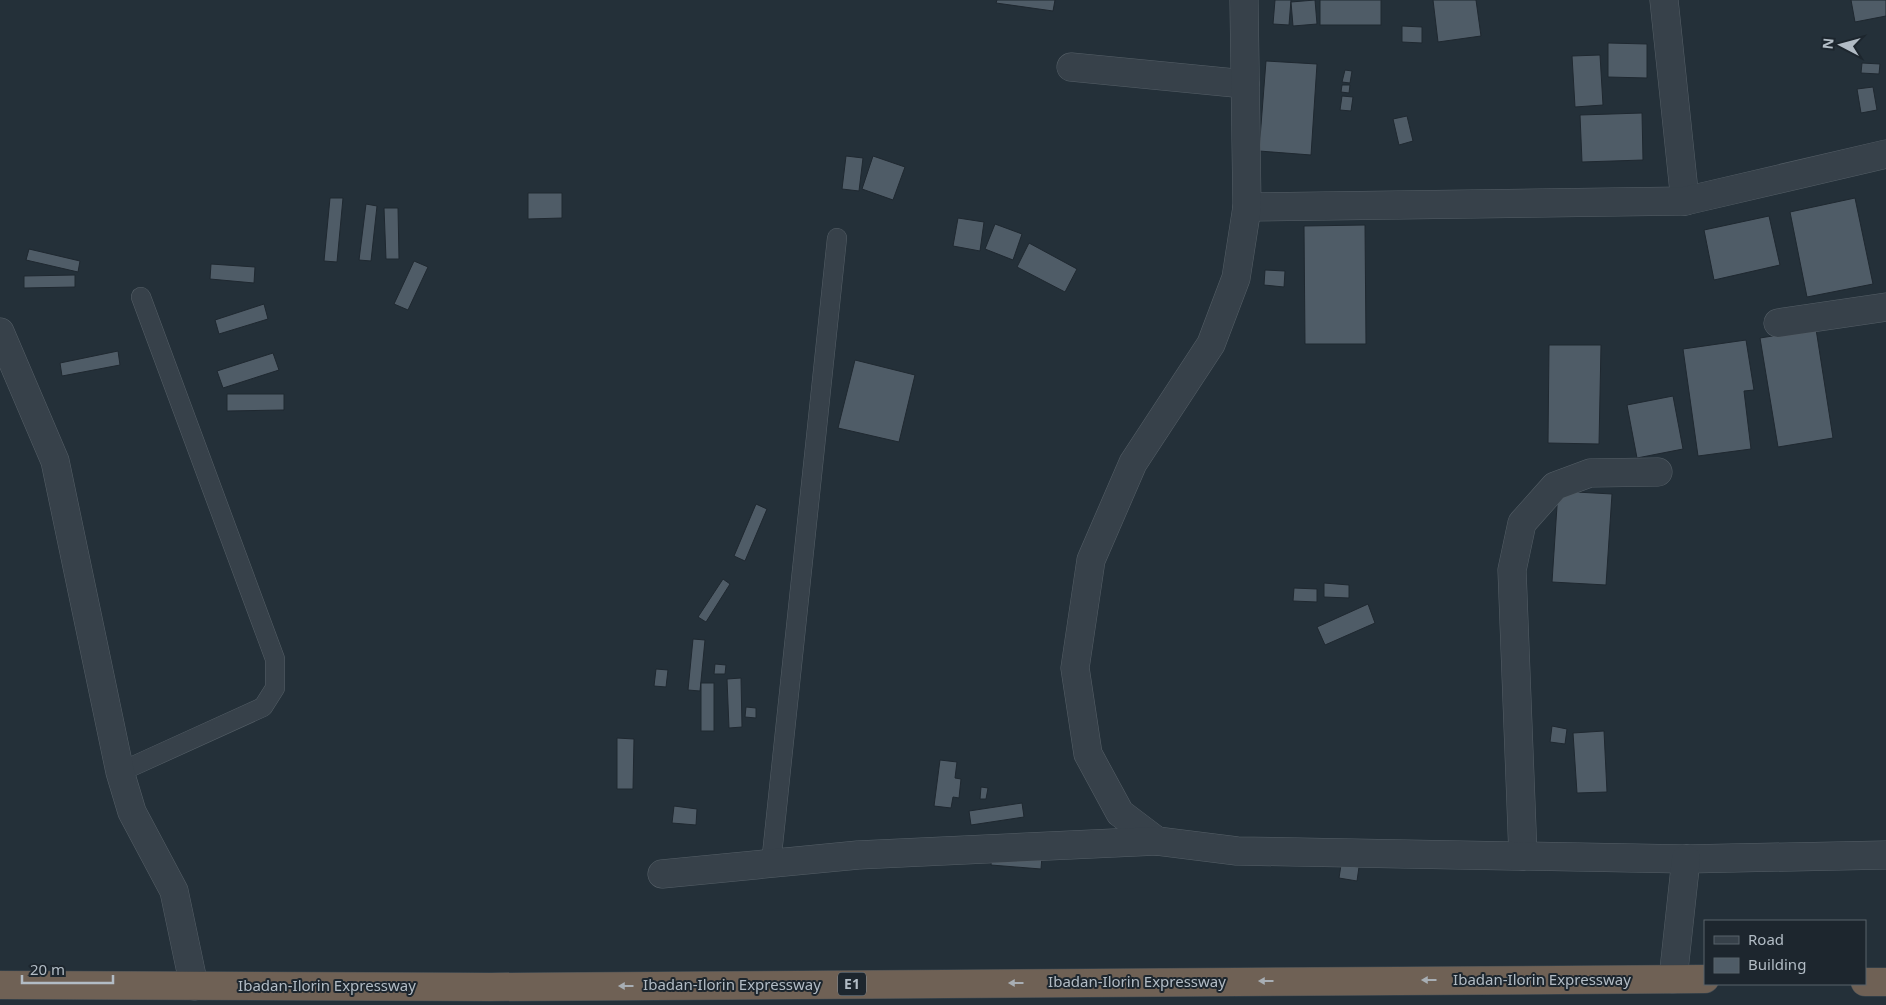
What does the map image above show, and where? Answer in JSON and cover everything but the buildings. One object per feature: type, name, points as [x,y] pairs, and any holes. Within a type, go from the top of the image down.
[{"type":"highway","name":"Ibadan-Ilorin Expressway","points":[[0,985],[490,987],[1704,979]]},
{"type":"highway","points":[[1866,982],[1886,982]]},
{"type":"street","points":[[1157,841],[1120,813],[1088,754],[1075,668],[1091,560],[1133,463],[1211,344],[1236,278],[1247,207],[1244,0]]},
{"type":"street","points":[[1664,0],[1685,201]]},
{"type":"street","points":[[1071,67],[1245,84]]},
{"type":"street","points":[[1247,207],[1685,201],[1886,154]]},
{"type":"street","points":[[1778,323],[1886,307]]},
{"type":"street","points":[[0,332],[55,462],[120,772],[132,812],[174,891],[194,986]]},
{"type":"street","points":[[1523,856],[1512,570],[1522,523],[1555,486],[1590,473],[1658,472]]},
{"type":"street","points":[[662,874],[858,855],[1157,841],[1237,851],[1686,859],[1886,855]]},
{"type":"street","points":[[1673,979],[1686,859]]},
{"type":"lane","points":[[771,864],[837,238]]},
{"type":"lane","points":[[120,772],[263,707],[275,688],[276,659],[141,297]]}]
